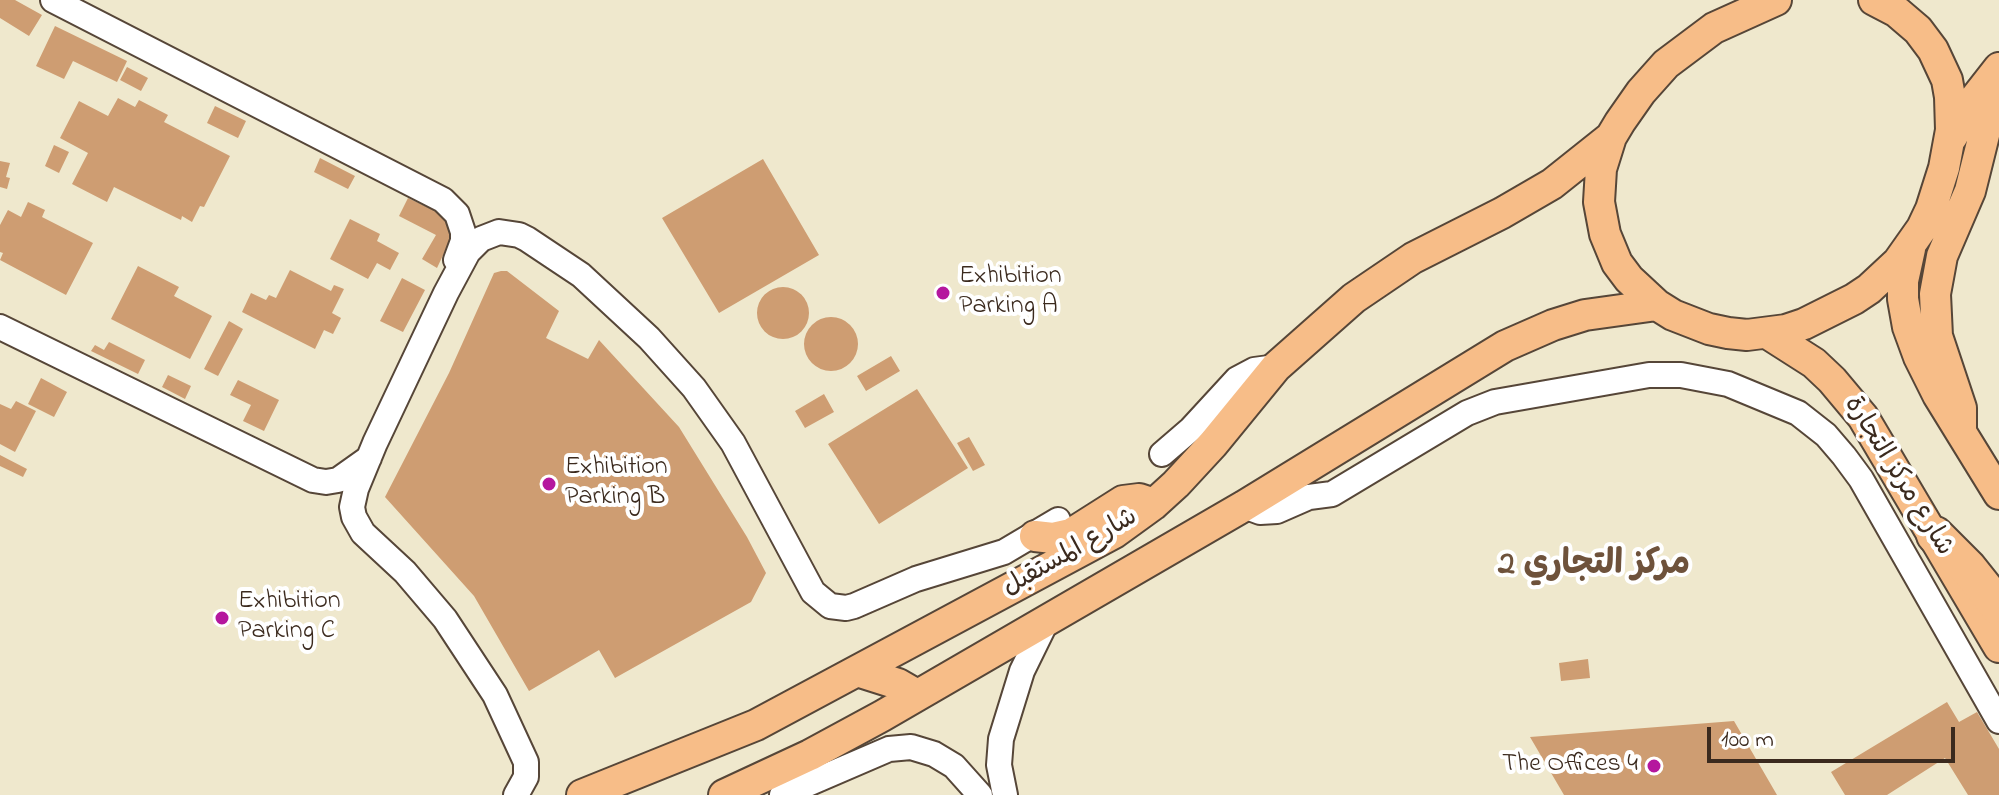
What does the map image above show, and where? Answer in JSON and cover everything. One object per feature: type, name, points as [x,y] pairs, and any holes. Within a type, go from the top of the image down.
[{"type":"highway","points":[[1935,535],[1968,568],[1999,607]]},
{"type":"main road","points":[[1776,0],[1732,18],[1681,51],[1641,92],[1611,137],[1599,185],[1605,234],[1617,263],[1629,279],[1657,305],[1690,323],[1747,335],[1804,324],[1854,299],[1884,277],[1910,247],[1935,199],[1948,146],[1952,113],[1947,80],[1918,30],[1897,12],[1874,0]]},
{"type":"main road","points":[[1948,146],[1970,105],[1999,68]]},
{"type":"main road","points":[[1961,432],[1961,408],[1937,336],[1935,294],[1942,256],[1970,191],[1986,127],[1999,101]]},
{"type":"main road","name":"شارع المستقبل","points":[[582,795],[756,725],[1097,543],[1154,504],[1195,464],[1276,367],[1326,320],[1383,277],[1444,241],[1528,199],[1573,170],[1611,137]]},
{"type":"main road","points":[[1910,247],[1903,281],[1908,327],[1927,376],[1999,494]]},
{"type":"main road","name":"شارع المستقبل","points":[[724,795],[810,755],[917,695],[1244,506],[1516,340],[1585,315],[1657,305]]},
{"type":"main road","name":"شارع مركز التجارة","points":[[1767,333],[1814,363],[1848,398],[1935,535],[1999,647]]},
{"type":"main road","points":[[1046,528],[1053,538],[1071,534],[1123,501],[1139,499],[1154,504]]},
{"type":"main road","points":[[857,671],[898,684],[917,695]]},
{"type":"street","points":[[53,0],[443,200],[461,222],[463,241],[446,293]]},
{"type":"street","points":[[516,795],[526,777],[526,762],[508,720],[479,669],[422,591],[363,533],[354,517],[353,498],[446,293],[474,245],[490,234],[509,232],[527,239],[581,275],[649,338],[694,388],[733,443],[813,592],[830,606],[854,606],[916,579],[1004,552],[1046,528]]},
{"type":"street","points":[[0,327],[313,480],[338,480],[371,457]]},
{"type":"street","points":[[1162,454],[1191,429],[1237,379],[1254,370],[1276,367]]},
{"type":"street","points":[[1244,506],[1260,512],[1277,511],[1309,497],[1332,494],[1467,413],[1495,402],[1649,375],[1681,375],[1728,384],[1798,413],[1826,435],[1844,456],[1871,497],[1999,721]]},
{"type":"street","points":[[1005,795],[999,765],[1001,739],[1022,671],[1056,615]]},
{"type":"street","points":[[782,795],[889,749],[911,747],[934,754],[954,766],[980,795]]},
{"type":"building","points":[[0,0],[15,0],[42,15],[29,36],[0,18]]},
{"type":"building","points":[[55,26],[127,61],[117,82],[73,61],[64,79],[36,66]]},
{"type":"building","points":[[127,67],[148,78],[141,91],[120,80]]},
{"type":"building","points":[[118,98],[135,107],[139,100],[168,115],[164,122],[230,156],[204,207],[200,206],[192,222],[182,216],[181,220],[114,187],[107,202],[72,184],[88,153],[60,138],[79,101],[108,116]]},
{"type":"building","points":[[215,106],[246,121],[238,138],[207,123]]},
{"type":"building","points":[[54,145],[69,152],[59,173],[45,166]]},
{"type":"building","points":[[320,158],[355,176],[348,189],[314,172]]},
{"type":"building","points":[[763,159],[819,255],[719,313],[662,218]]},
{"type":"building","points":[[0,161],[10,163],[7,189],[0,187]]},
{"type":"building","points":[[408,198],[446,216],[452,236],[437,268],[422,259],[436,235],[399,216]]},
{"type":"building","points":[[28,202],[45,210],[42,217],[93,243],[66,295],[0,260],[3,253],[0,252],[0,225],[8,210],[21,217]]},
{"type":"building","points":[[350,219],[380,234],[377,241],[399,253],[390,270],[377,263],[368,279],[330,259]]},
{"type":"building","points":[[138,266],[179,287],[174,296],[212,316],[190,359],[111,319]]},
{"type":"building","points":[[290,270],[331,291],[334,285],[344,289],[332,313],[341,318],[333,334],[324,330],[315,349],[242,312],[251,293],[266,300],[269,295],[276,298]]},
{"type":"building","name":"Exhibition Parking B","points":[[507,271],[559,311],[546,338],[588,359],[599,340],[679,427],[766,573],[751,602],[615,678],[599,650],[529,691],[474,596],[385,497],[449,373],[494,273]]},
{"type":"building","points":[[402,278],[425,290],[403,332],[380,321]]},
{"type":"building","points":[[783,287],[801,295],[809,313],[801,331],[783,339],[765,331],[757,313],[765,295]]},
{"type":"building","points":[[831,317],[850,325],[858,344],[850,363],[831,371],[812,363],[804,344],[812,325]]},
{"type":"building","points":[[229,321],[243,329],[218,376],[204,369]]},
{"type":"building","points":[[109,342],[145,360],[138,374],[91,351],[95,345],[104,350]]},
{"type":"building","points":[[891,356],[900,371],[866,391],[857,376]]},
{"type":"building","points":[[168,375],[191,386],[185,399],[162,387]]},
{"type":"building","points":[[41,378],[67,392],[54,417],[28,404]]},
{"type":"building","points":[[238,380],[279,400],[264,431],[243,421],[251,405],[230,395]]},
{"type":"building","points":[[917,389],[968,468],[879,524],[828,444]]},
{"type":"building","points":[[824,394],[834,412],[805,428],[795,411]]},
{"type":"building","points":[[16,401],[36,411],[15,452],[0,444],[0,404],[11,409]]},
{"type":"building","points":[[969,437],[985,465],[973,471],[957,443]]},
{"type":"building","points":[[0,455],[27,469],[23,477],[0,466]]},
{"type":"building","points":[[1588,659],[1590,678],[1561,681],[1559,663]]},
{"type":"building","points":[[1947,702],[1959,722],[1977,712],[1999,749],[1999,795],[1968,795],[1945,758],[1887,795],[1845,795],[1831,772]]},
{"type":"building","name":"The Offices 4","points":[[1734,721],[1777,795],[1564,795],[1530,737]]},
{"type":"place","name":"Exhibition Parking A","points":[[943,293]]},
{"type":"place","name":"Exhibition Parking B","points":[[549,484]]},
{"type":"place","name":"Exhibition Parking C","points":[[222,618]]},
{"type":"place","name":"The Offices 4","points":[[1654,766]]},
{"type":"district","name":"مركز التجاري 2","points":[[1594,567]]}]
